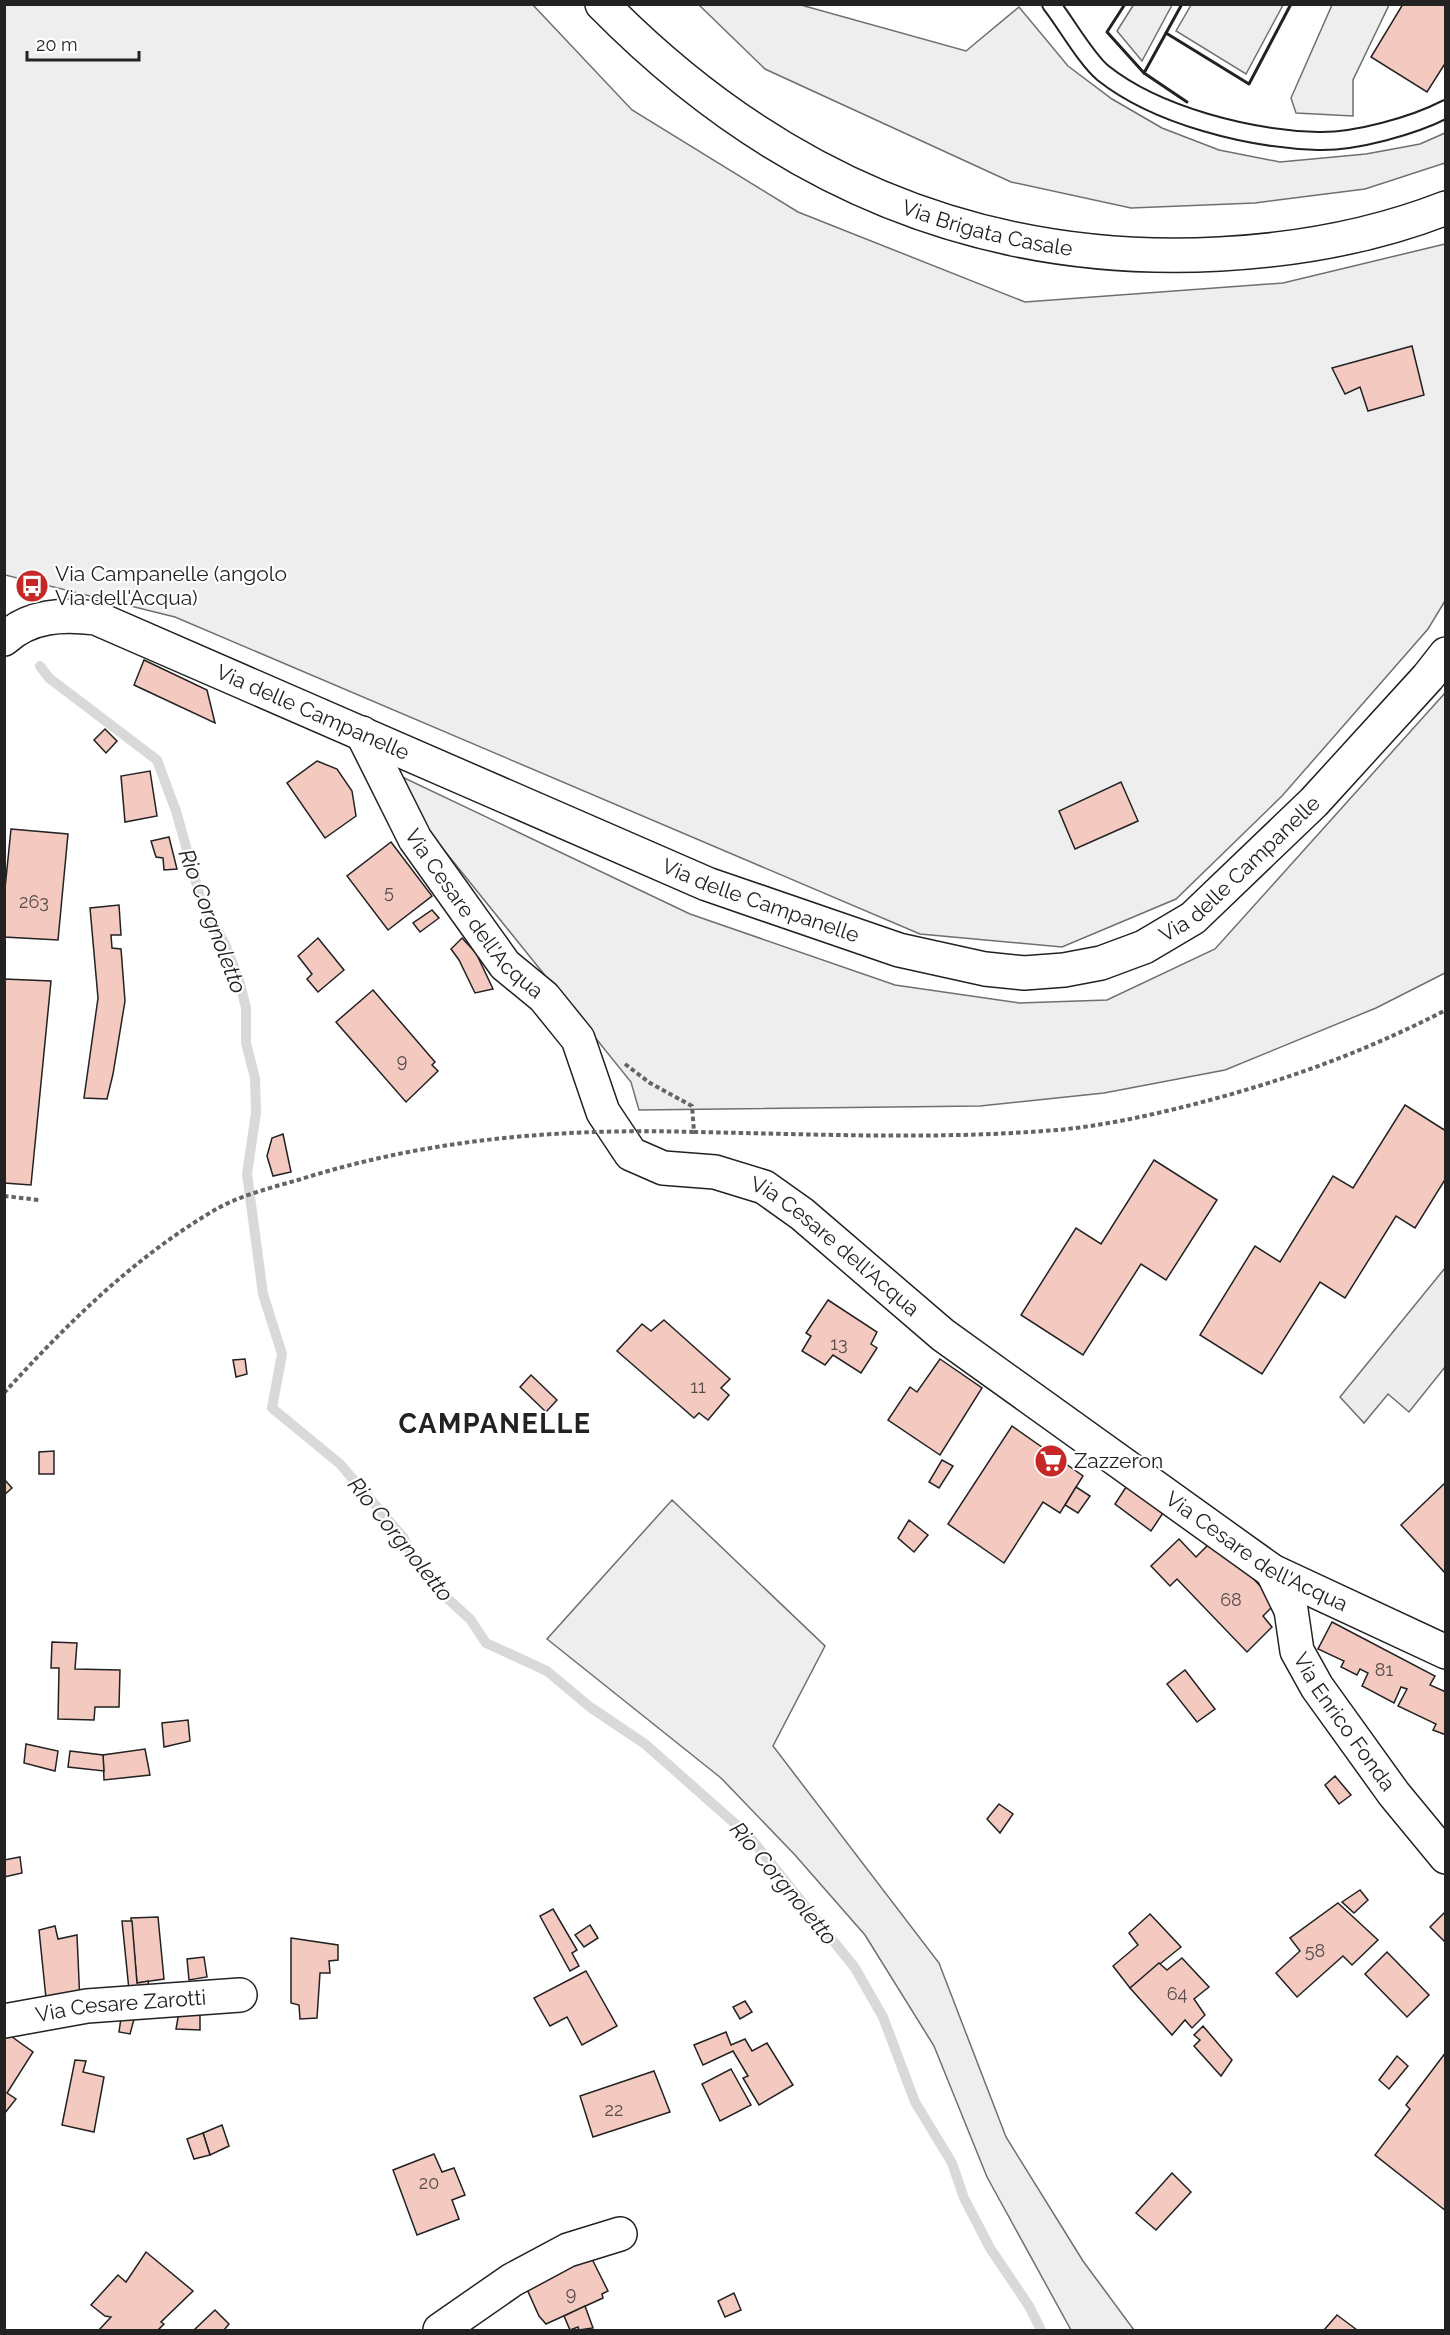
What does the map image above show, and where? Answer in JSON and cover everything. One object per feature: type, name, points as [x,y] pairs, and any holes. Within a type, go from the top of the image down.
[{"type":"street","name":"Via Brigata Casale","points":[[602,4],[631,34],[691,86],[732,117],[768,140],[834,177],[906,207],[989,234],[1069,250],[1112,254],[1208,254],[1290,248],[1341,239],[1442,208]]},
{"type":"street","name":"Via delle Campanelle","points":[[4,639],[15,629],[40,619],[69,615],[96,618],[707,884],[899,950],[985,969],[1024,973],[1064,970],[1101,963],[1144,946],[1193,918],[1314,802],[1428,678],[1446,654]]},
{"type":"street","name":"Via Cesare dell'Acqua","points":[[362,733],[415,839],[505,965],[544,997],[578,1038],[603,1112],[631,1154],[663,1168],[714,1172],[764,1187],[802,1214],[943,1335],[1272,1570],[1446,1652]]},
{"type":"street","name":"Via Enrico Fonda","points":[[1272,1570],[1291,1610],[1297,1651],[1317,1687],[1394,1794],[1446,1857]]},
{"type":"street","name":"Via Cesare Zarotti","points":[[4,2021],[87,2006],[240,1995]]},
{"type":"street","points":[[440,2331],[512,2280],[559,2255],[620,2234]]},
{"type":"lane","points":[[1051,4],[1102,72],[1148,103],[1204,122],[1319,141],[1365,135],[1430,117],[1446,109]]},
{"type":"path","points":[[4,1393],[62,1330],[150,1253],[215,1210],[265,1190],[389,1155],[478,1139],[576,1131],[971,1135],[1059,1130],[1144,1117],[1254,1089],[1335,1062],[1446,1010]]},
{"type":"path","points":[[578,1038],[604,1047],[650,1083],[692,1106],[694,1132]]},
{"type":"path","points":[[4,1196],[39,1200]]},
{"type":"shaded area","points":[[1134,4],[1172,5],[1142,61],[1117,31]]},
{"type":"shaded area","points":[[5,5],[533,5],[632,110],[798,212],[1025,302],[1283,283],[1445,244],[1445,601],[1428,629],[1282,796],[1176,899],[1062,947],[920,934],[175,617],[5,575]]},
{"type":"shaded area","points":[[699,5],[801,5],[966,51],[1019,7],[1068,66],[1112,99],[1162,128],[1219,150],[1280,162],[1366,154],[1420,144],[1445,133],[1445,163],[1365,189],[1255,203],[1131,208],[1011,182],[765,69]]},
{"type":"shaded area","points":[[1191,5],[1283,5],[1246,74],[1176,31]]},
{"type":"shaded area","points":[[1332,5],[1389,5],[1353,80],[1353,116],[1296,113],[1291,98]]},
{"type":"shaded area","points":[[1445,693],[1445,973],[1376,1008],[1225,1070],[1104,1093],[980,1106],[639,1110],[631,1082],[431,834],[396,774],[690,914],[895,985],[1019,1003],[1107,1000],[1215,949]]},
{"type":"shaded area","points":[[1445,1268],[1445,1367],[1409,1412],[1388,1394],[1364,1423],[1340,1397]]},
{"type":"shaded area","points":[[672,1500],[825,1646],[773,1746],[939,1963],[1006,2137],[1083,2261],[1134,2330],[1071,2330],[987,2177],[934,2046],[865,1935],[795,1855],[721,1778],[547,1639]]},
{"type":"building","points":[[1403,4],[1446,4],[1446,62],[1427,92],[1371,57]]},
{"type":"building","points":[[1412,346],[1424,395],[1368,411],[1360,387],[1345,394],[1332,368]]},
{"type":"building","points":[[144,660],[207,690],[215,723],[134,685]]},
{"type":"building","points":[[105,729],[117,741],[106,753],[94,740]]},
{"type":"building","points":[[317,761],[337,769],[352,791],[356,816],[325,838],[287,783]]},
{"type":"building","points":[[150,771],[157,816],[125,822],[121,776]]},
{"type":"building","points":[[1121,782],[1138,821],[1075,849],[1059,811]]},
{"type":"building","points":[[11,829],[68,834],[58,940],[4,937],[4,898]]},
{"type":"building","points":[[169,837],[177,869],[164,870],[163,858],[156,857],[151,841]]},
{"type":"building","points":[[391,842],[432,896],[388,930],[347,876]]},
{"type":"building","points":[[119,905],[121,935],[111,935],[112,948],[121,949],[125,1001],[113,1074],[107,1099],[84,1098],[98,998],[90,908]]},
{"type":"building","points":[[432,910],[439,918],[420,932],[413,923]]},
{"type":"building","points":[[318,938],[344,970],[318,992],[307,979],[312,974],[298,956]]},
{"type":"building","points":[[462,938],[476,953],[493,989],[475,993],[451,949]]},
{"type":"building","points":[[4,979],[51,981],[31,1185],[4,1183]]},
{"type":"building","points":[[373,990],[435,1062],[432,1065],[438,1071],[406,1102],[336,1022]]},
{"type":"building","points":[[1405,1105],[1446,1131],[1446,1178],[1415,1228],[1396,1216],[1345,1298],[1320,1282],[1262,1374],[1200,1335],[1255,1246],[1280,1262],[1333,1176],[1353,1188]]},
{"type":"building","points":[[283,1134],[291,1172],[273,1176],[267,1156],[272,1138]]},
{"type":"building","points":[[1154,1160],[1217,1200],[1166,1280],[1141,1264],[1083,1355],[1021,1315],[1076,1228],[1101,1244]]},
{"type":"building","points":[[828,1300],[877,1332],[871,1344],[877,1348],[861,1373],[833,1355],[825,1365],[802,1351],[811,1336],[806,1333]]},
{"type":"building","points":[[664,1320],[730,1379],[721,1388],[729,1395],[708,1420],[699,1413],[694,1418],[617,1351],[642,1324],[651,1331]]},
{"type":"building","points":[[245,1359],[247,1374],[236,1377],[233,1360]]},
{"type":"building","points":[[940,1359],[982,1388],[940,1455],[888,1420],[910,1387],[917,1392]]},
{"type":"building","points":[[531,1375],[557,1400],[546,1412],[520,1387]]},
{"type":"building","points":[[1012,1426],[1083,1476],[1060,1513],[1043,1502],[1004,1563],[948,1524]]},
{"type":"building","points":[[54,1451],[54,1474],[39,1474],[39,1452]]},
{"type":"building","points":[[942,1460],[953,1466],[939,1488],[929,1482]]},
{"type":"building","points":[[4,1479],[12,1488],[4,1495]]},
{"type":"building","points":[[1446,1482],[1446,1574],[1401,1525]]},
{"type":"building","points":[[1128,1484],[1165,1510],[1151,1531],[1115,1504]]},
{"type":"building","points":[[1076,1487],[1090,1496],[1078,1513],[1065,1505]]},
{"type":"building","points":[[909,1520],[928,1535],[914,1552],[898,1538]]},
{"type":"building","points":[[1179,1539],[1196,1557],[1211,1542],[1234,1558],[1276,1603],[1263,1616],[1272,1627],[1247,1652],[1177,1579],[1170,1586],[1151,1566]]},
{"type":"building","points":[[1332,1622],[1435,1676],[1430,1685],[1446,1692],[1446,1735],[1433,1730],[1436,1724],[1398,1706],[1407,1689],[1401,1687],[1394,1703],[1362,1686],[1368,1673],[1360,1669],[1357,1675],[1341,1667],[1344,1661],[1318,1649]]},
{"type":"building","points":[[52,1642],[77,1643],[75,1669],[120,1670],[119,1707],[95,1707],[94,1720],[58,1719],[59,1668],[51,1668]]},
{"type":"building","points":[[1185,1670],[1215,1709],[1197,1722],[1167,1684]]},
{"type":"building","points":[[188,1720],[190,1741],[164,1747],[162,1723]]},
{"type":"building","points":[[26,1744],[58,1751],[55,1771],[24,1763]]},
{"type":"building","points":[[145,1749],[150,1775],[104,1780],[103,1755]]},
{"type":"building","points":[[70,1751],[103,1755],[104,1771],[68,1767]]},
{"type":"building","points":[[1335,1776],[1351,1795],[1339,1804],[1325,1785]]},
{"type":"building","points":[[999,1804],[1013,1814],[1000,1833],[987,1819]]},
{"type":"building","points":[[20,1857],[22,1873],[4,1877],[4,1860]]},
{"type":"building","points":[[1360,1890],[1368,1900],[1354,1913],[1342,1902]]},
{"type":"building","points":[[1338,1903],[1378,1940],[1352,1965],[1343,1956],[1297,1997],[1276,1973],[1300,1951],[1290,1938]]},
{"type":"building","points":[[553,1909],[577,1950],[572,1953],[579,1966],[570,1971],[540,1916]]},
{"type":"building","points":[[1446,1911],[1446,1943],[1430,1927]]},
{"type":"building","points":[[1150,1914],[1181,1947],[1130,1988],[1113,1966],[1138,1945],[1129,1933]]},
{"type":"building","points":[[158,1917],[164,1979],[137,1983],[131,1918]]},
{"type":"building","points":[[122,1921],[132,1921],[137,1983],[148,1981],[151,1997],[130,2000]]},
{"type":"building","points":[[590,1925],[598,1938],[584,1947],[575,1935]]},
{"type":"building","points":[[55,1926],[58,1939],[77,1935],[80,2003],[47,2008],[39,1930]]},
{"type":"building","points":[[291,1938],[338,1945],[338,1960],[329,1961],[330,1973],[320,1973],[317,2018],[300,2019],[299,2005],[291,2003]]},
{"type":"building","points":[[1387,1952],[1429,1995],[1407,2017],[1365,1974]]},
{"type":"building","points":[[204,1957],[207,1977],[189,1980],[187,1959]]},
{"type":"building","points":[[1182,1958],[1209,1987],[1194,1999],[1205,2015],[1192,2028],[1185,2020],[1172,2035],[1130,1988],[1159,1963],[1167,1970]]},
{"type":"building","points":[[586,1971],[617,2026],[582,2045],[567,2017],[550,2026],[534,1998]]},
{"type":"building","points":[[745,2001],[752,2012],[740,2019],[733,2007]]},
{"type":"building","points":[[200,2010],[200,2030],[176,2029],[179,2012]]},
{"type":"building","points":[[122,2011],[136,2012],[130,2034],[119,2032]]},
{"type":"building","points":[[1203,2026],[1232,2060],[1221,2076],[1194,2046],[1200,2040],[1194,2035]]},
{"type":"building","points":[[726,2032],[731,2045],[745,2039],[752,2051],[767,2043],[793,2085],[759,2105],[743,2078],[748,2076],[733,2051],[703,2065],[694,2045]]},
{"type":"building","points":[[8,2034],[33,2052],[7,2093],[16,2099],[4,2114],[4,2039]]},
{"type":"building","points":[[1446,2052],[1446,2211],[1375,2155],[1410,2109],[1406,2105]]},
{"type":"building","points":[[1397,2056],[1408,2066],[1389,2089],[1379,2080]]},
{"type":"building","points":[[75,2060],[86,2061],[83,2072],[104,2077],[94,2132],[62,2125]]},
{"type":"building","points":[[731,2069],[751,2105],[720,2121],[702,2084]]},
{"type":"building","points":[[654,2071],[670,2112],[593,2137],[580,2096]]},
{"type":"building","points":[[222,2125],[229,2146],[210,2155],[203,2133]]},
{"type":"building","points":[[203,2133],[210,2155],[194,2159],[187,2139]]},
{"type":"building","points":[[434,2154],[442,2172],[454,2168],[465,2195],[452,2200],[459,2219],[417,2235],[393,2170]]},
{"type":"building","points":[[1172,2173],[1191,2192],[1156,2230],[1136,2213]]},
{"type":"building","points":[[146,2252],[193,2291],[161,2322],[164,2324],[158,2330],[99,2330],[111,2317],[105,2316],[91,2305],[118,2275],[126,2282]]},
{"type":"building","points":[[591,2257],[608,2291],[602,2294],[603,2298],[546,2324],[539,2316],[526,2287]]},
{"type":"building","points":[[734,2293],[741,2310],[725,2317],[718,2301]]},
{"type":"building","points":[[585,2306],[593,2328],[579,2330],[578,2327],[570,2330],[564,2316]]},
{"type":"building","points":[[215,2310],[229,2324],[224,2330],[194,2330]]},
{"type":"building","points":[[1337,2315],[1357,2330],[1324,2330]]},
{"type":"waterway","name":"Rio Corgnoletto","points":[[40,666],[49,678],[157,760],[176,811],[201,900],[225,944],[239,980],[246,1008],[246,1043],[255,1078],[256,1113],[247,1174],[263,1294],[282,1354],[272,1408],[340,1464],[403,1537],[416,1564],[438,1590],[470,1619],[486,1643],[547,1671],[590,1707],[645,1744],[749,1836],[855,1968],[883,2017],[915,2102],[952,2163],[964,2198],[990,2248],[1029,2306],[1041,2330]]},
{"type":"wall","points":[[1125,4],[1107,32],[1144,73],[1182,4]]},
{"type":"wall","points":[[1166,33],[1249,84],[1291,4]]},
{"type":"wall","points":[[1144,73],[1187,102]]},
{"type":"place","name":"Via Campanelle (angolo Via dell'Acqua)","points":[[32,586]]},
{"type":"place","name":"Zazzeron","points":[[1051,1461]]},
{"type":"district","name":"CAMPANELLE","points":[[495,1424]]}]
